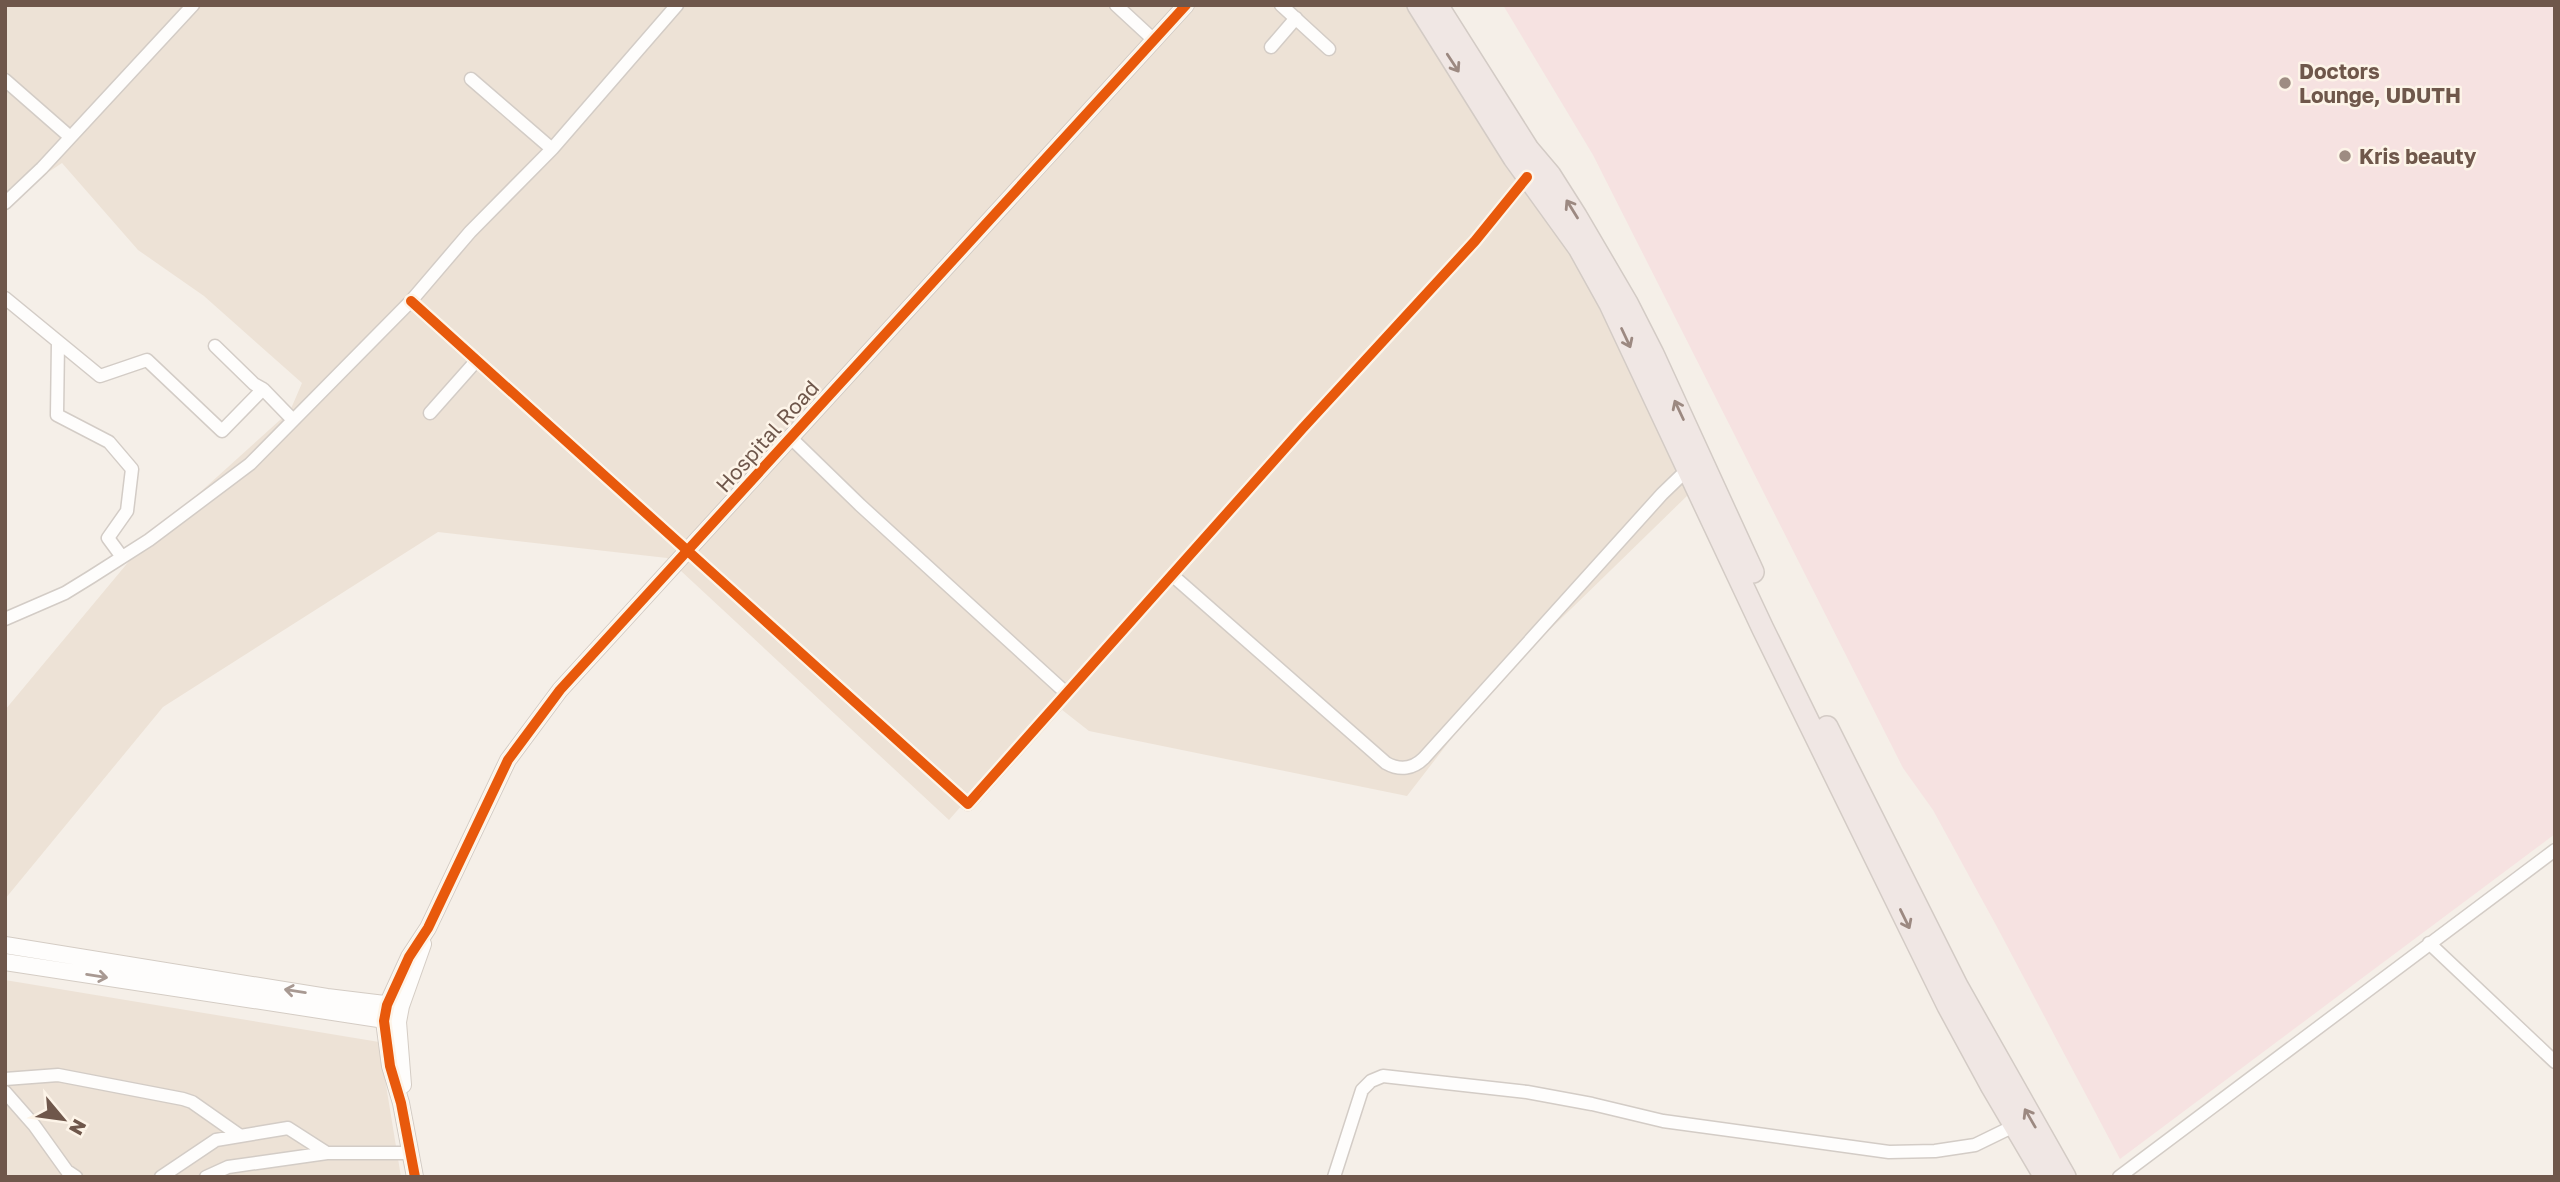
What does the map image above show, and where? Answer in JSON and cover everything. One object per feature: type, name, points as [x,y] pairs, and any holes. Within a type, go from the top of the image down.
[{"type":"highway","points":[[1418,5],[1527,177],[1579,248],[1610,304],[1763,629],[1948,1006],[2045,1177]]},
{"type":"highway","points":[[1437,5],[1528,149],[1550,175],[1627,303],[1782,635],[1888,851],[1963,997],[2065,1177]]},
{"type":"street","points":[[5,203],[193,5]]},
{"type":"street","points":[[5,619],[65,593],[122,557],[250,464],[411,301],[470,232],[552,149],[677,5]]},
{"type":"street","points":[[1116,5],[1155,41]]},
{"type":"street","name":"Hospital Road","points":[[392,1013],[409,957],[428,928],[503,771],[532,725],[560,690],[1186,5]]},
{"type":"street","points":[[1281,5],[1329,48]]},
{"type":"street","points":[[1271,47],[1296,19]]},
{"type":"street","points":[[471,79],[552,149]]},
{"type":"street","points":[[5,80],[69,136]]},
{"type":"street","points":[[411,301],[968,804],[1065,692],[1475,241],[1527,177]]},
{"type":"street","points":[[5,298],[100,376],[147,360],[222,431],[263,389]]},
{"type":"street","points":[[58,342],[57,415],[109,442],[132,469],[127,511],[108,538],[122,557]]},
{"type":"street","points":[[215,346],[293,420]]},
{"type":"street","points":[[430,413],[477,360]]},
{"type":"street","points":[[791,438],[860,505],[1065,692]]},
{"type":"street","points":[[1172,575],[1385,763],[1398,768],[1410,767],[1424,758],[1662,494],[1689,468]]},
{"type":"street","points":[[2119,1177],[2555,850]]},
{"type":"street","points":[[2430,943],[2555,1062]]},
{"type":"street","points":[[5,945],[69,963],[392,1013],[390,1066],[401,1103],[415,1177]]},
{"type":"street","points":[[5,962],[69,963]]},
{"type":"street","points":[[5,1079],[58,1075],[183,1099],[192,1102],[239,1135]]},
{"type":"street","points":[[1334,1177],[1362,1090],[1371,1081],[1383,1076],[1527,1093],[1592,1104],[1663,1121],[1889,1152],[1935,1151],[1975,1146],[2014,1126]]},
{"type":"street","points":[[5,1092],[34,1125],[67,1171],[76,1177]]},
{"type":"street","points":[[161,1177],[216,1140],[239,1135],[288,1128],[327,1153]]},
{"type":"street","points":[[206,1177],[228,1167],[327,1153],[411,1153]]},
{"type":"shaded area","points":[[5,5],[1441,5],[1636,330],[1690,493],[1492,686],[1407,796],[1089,731],[1052,702],[949,820],[667,558],[438,532],[163,707],[5,899],[5,710],[145,542],[290,411],[302,383],[204,296],[138,250],[62,163],[5,201]]},
{"type":"shaded area","points":[[1503,5],[2555,5],[2555,834],[2120,1159],[1933,810],[1903,768],[1593,155]]},
{"type":"shaded area","points":[[5,980],[379,1042],[401,1177],[5,1177]]},
{"type":"cycle path","points":[[415,1177],[401,1103],[390,1066],[384,1021],[387,1005],[409,957],[428,928],[508,760],[560,690],[1186,5]]},
{"type":"cycle path","points":[[411,301],[968,804],[1302,429],[1475,241],[1527,177]]},
{"type":"place","name":"Doctors Lounge, UDUTH","points":[[2285,83]]},
{"type":"place","name":"Kris beauty","points":[[2345,156]]}]
